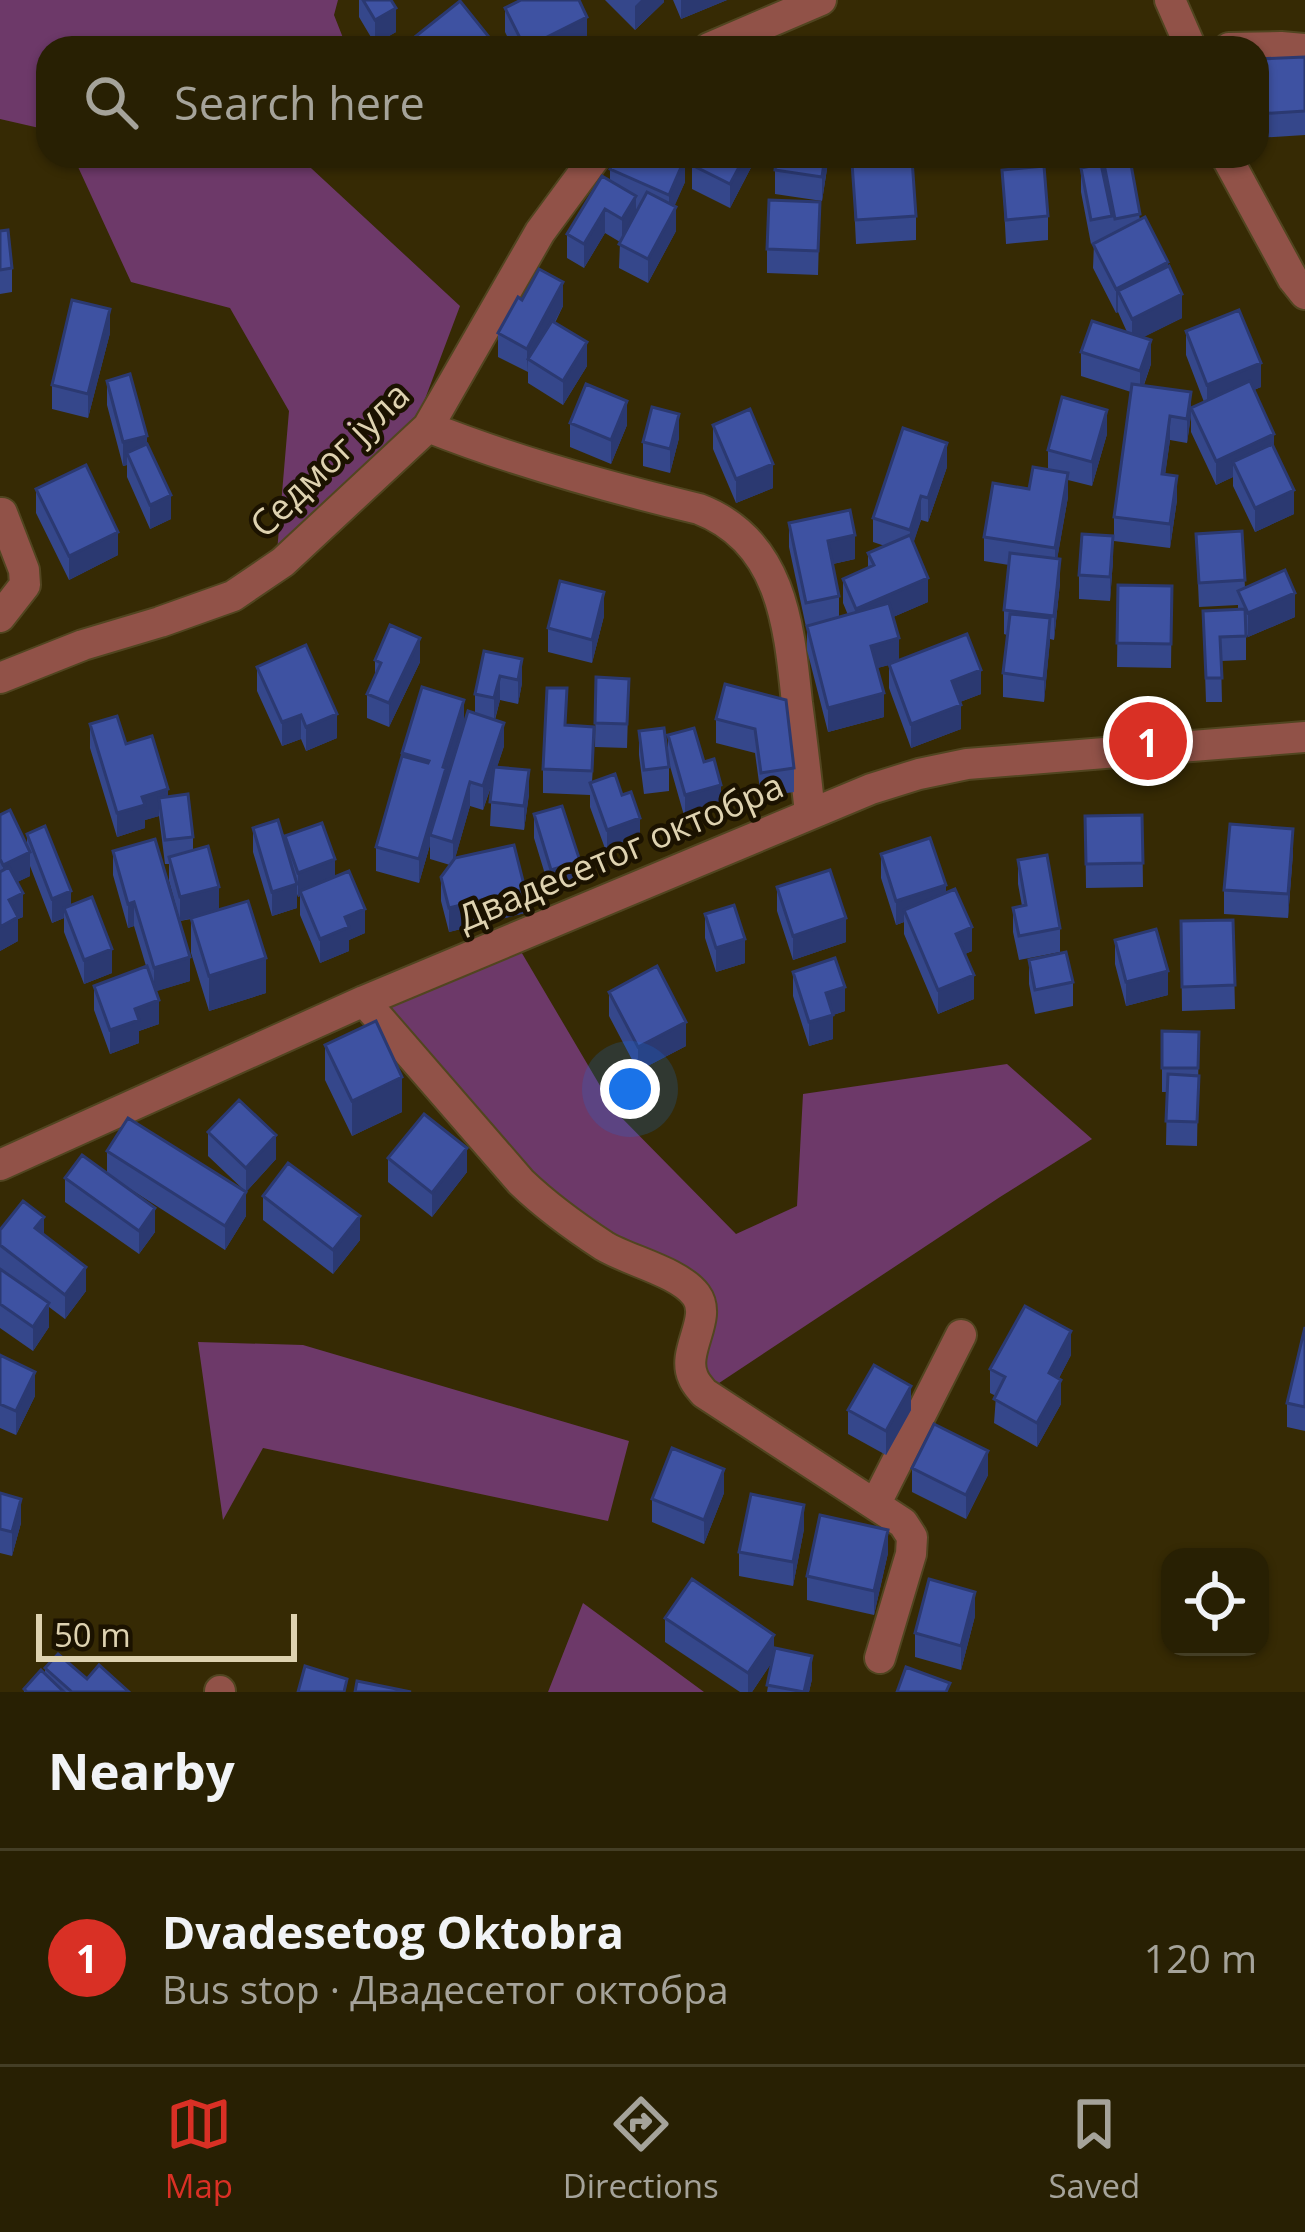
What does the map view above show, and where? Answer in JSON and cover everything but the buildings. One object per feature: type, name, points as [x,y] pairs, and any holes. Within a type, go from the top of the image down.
[{"type":"street","points":[[737,36],[821,0]]},
{"type":"street","points":[[1170,0],[1186,36]]},
{"type":"street","points":[[1269,46],[1305,50]]},
{"type":"street","name":"Седмог јула","points":[[0,678],[233,596],[283,562],[428,427],[540,232],[587,168]]},
{"type":"street","points":[[1233,168],[1305,295]]},
{"type":"street","points":[[428,427],[541,467],[699,509],[723,518],[742,533],[770,573],[782,605],[810,813]]},
{"type":"street","points":[[0,617],[25,585],[24,570],[2,513]]},
{"type":"street","name":"Двадесетог октобра","points":[[0,1165],[364,1001],[871,789],[967,764],[1305,737]]},
{"type":"street","points":[[364,1001],[542,1202],[607,1247],[681,1282],[697,1296],[701,1310],[689,1363],[704,1393],[903,1523],[912,1537],[911,1554],[880,1658]]},
{"type":"street","points":[[877,1503],[961,1335]]},
{"type":"shaded area","points":[[0,0],[338,0],[334,15],[342,36],[36,36],[36,127],[0,119]]},
{"type":"shaded area","points":[[79,168],[311,168],[460,306],[419,415],[277,552],[289,411],[230,308],[131,282]]},
{"type":"shaded area","points":[[513,938],[615,1111],[736,1234],[797,1206],[803,1094],[1007,1064],[1092,1139],[704,1393],[701,1311],[542,1202],[364,1001]]},
{"type":"shaded area","points":[[198,1342],[303,1345],[629,1441],[608,1521],[263,1448],[223,1520]]},
{"type":"shaded area","points":[[583,1603],[704,1692],[548,1692]]},
{"type":"place","name":"Dvadesetog Oktobra","points":[[1148,741]]}]
